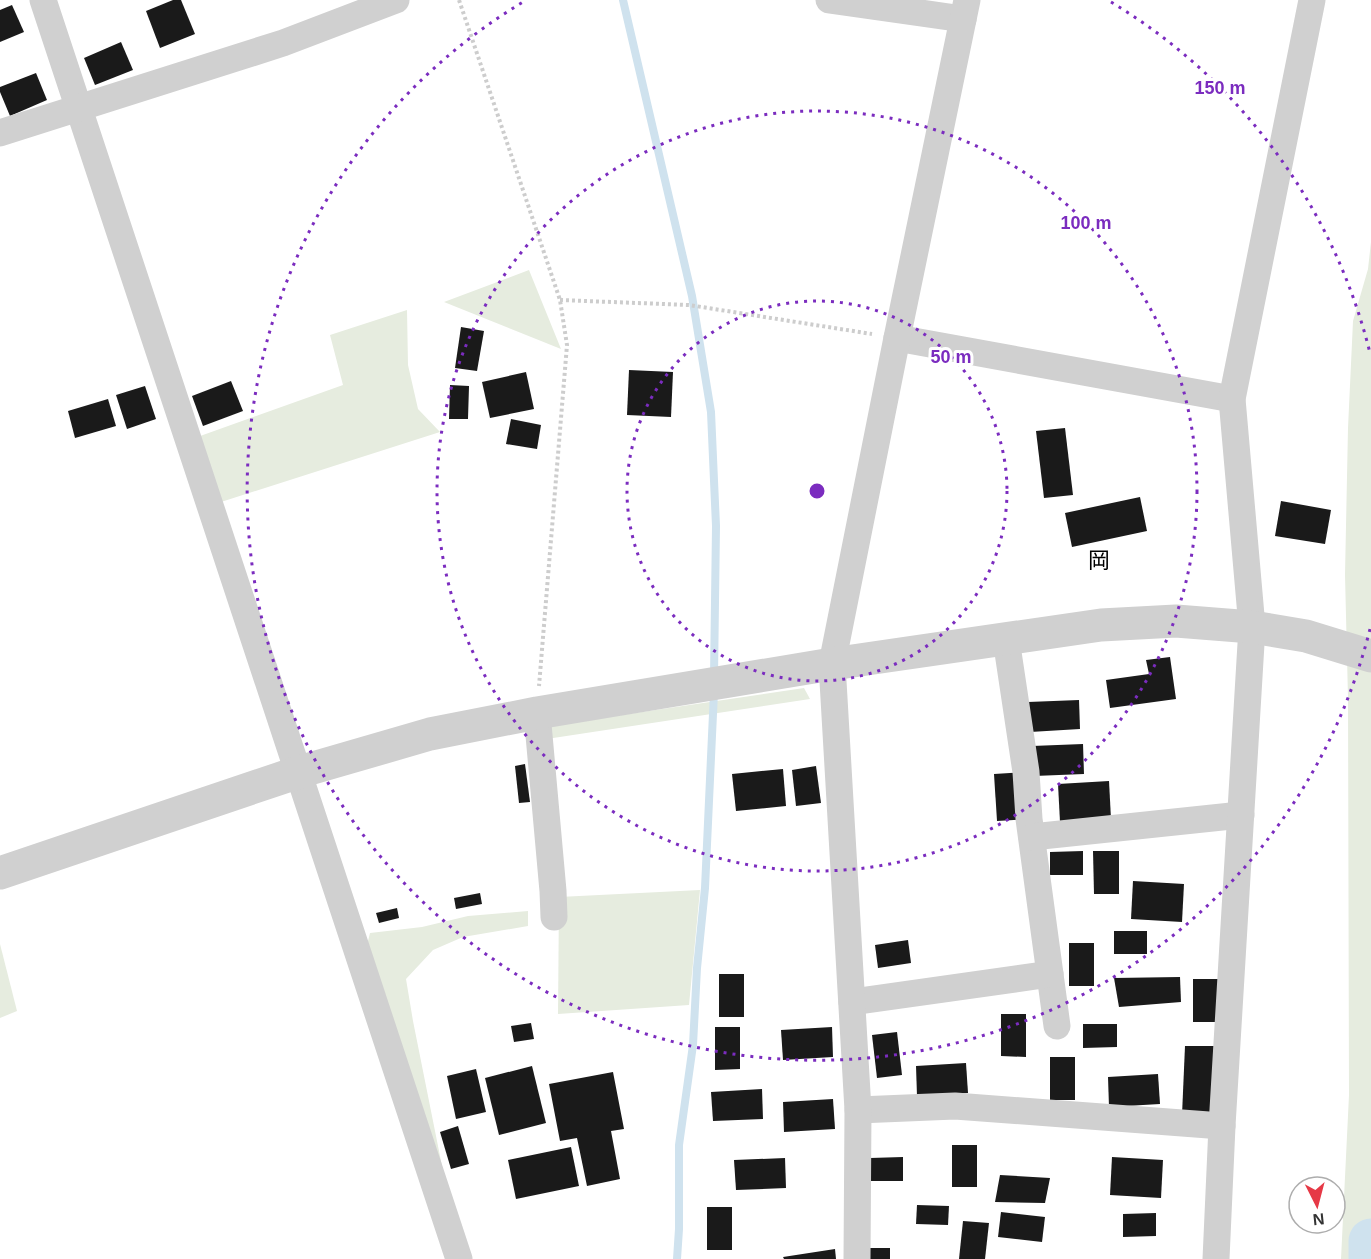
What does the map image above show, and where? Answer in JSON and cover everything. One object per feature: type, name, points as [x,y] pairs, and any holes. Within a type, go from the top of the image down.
[{"type":"street","points":[[43,0],[459,1259]]},
{"type":"street","points":[[0,133],[283,43],[396,0]]},
{"type":"street","points":[[829,0],[965,9],[832,664],[858,1110],[857,1259]]},
{"type":"street","points":[[1216,1259],[1252,627],[1232,399],[1312,0]]},
{"type":"street","points":[[897,338],[1232,399]]},
{"type":"street","points":[[0,873],[299,772],[430,734],[537,713],[832,664],[1101,625],[1176,621],[1252,627],[1306,636],[1363,653]]},
{"type":"street","points":[[1006,639],[1026,772],[1032,837],[1057,1026]]},
{"type":"street","points":[[537,713],[554,891],[554,917]]},
{"type":"street","points":[[1032,837],[1241,815]]},
{"type":"street","points":[[852,1002],[1050,974]]},
{"type":"street","points":[[858,1110],[955,1106],[1222,1126]]},
{"type":"path","points":[[459,0],[560,300],[567,345],[537,713]]},
{"type":"path","points":[[560,300],[689,305],[897,338]]},
{"type":"shaded area","points":[[1371,242],[1371,1259],[1341,1259],[1342,1235],[1347,1235],[1347,1175],[1345,1175],[1349,1095],[1348,698],[1345,575],[1348,428],[1353,321],[1368,269]]},
{"type":"shaded area","points":[[529,270],[561,349],[444,302]]},
{"type":"shaded area","points":[[407,310],[408,365],[418,409],[440,432],[221,502],[189,440],[343,385],[330,335]]},
{"type":"shaded area","points":[[804,688],[810,699],[540,740],[547,726]]},
{"type":"shaded area","points":[[700,890],[689,1005],[558,1014],[559,897]]},
{"type":"shaded area","points":[[528,911],[528,926],[463,937],[433,950],[406,979],[444,1176],[366,949],[370,933],[422,927],[468,916]]},
{"type":"shaded area","points":[[0,944],[17,1011],[0,1018]]},
{"type":"building","points":[[173,0],[181,0],[195,34],[160,48],[146,11]]},
{"type":"building","points":[[12,5],[24,32],[0,42],[0,10]]},
{"type":"building","points":[[121,42],[133,70],[95,85],[84,58]]},
{"type":"building","points":[[36,73],[47,100],[10,116],[0,87]]},
{"type":"building","points":[[461,327],[484,331],[477,371],[455,368]]},
{"type":"building","points":[[629,370],[673,372],[671,417],[627,415]]},
{"type":"building","points":[[526,372],[534,409],[490,418],[482,382]]},
{"type":"building","points":[[231,381],[243,411],[203,426],[192,396]]},
{"type":"building","points":[[450,385],[469,386],[468,419],[449,419]]},
{"type":"building","points":[[145,386],[156,419],[127,429],[116,395]]},
{"type":"building","points":[[108,399],[116,426],[75,438],[68,411]]},
{"type":"building","points":[[511,419],[541,425],[537,449],[506,444]]},
{"type":"building","points":[[1065,428],[1073,495],[1044,498],[1036,431]]},
{"type":"building","points":[[1140,497],[1147,531],[1072,547],[1065,513]]},
{"type":"building","points":[[1281,501],[1331,510],[1325,544],[1275,536]]},
{"type":"building","points":[[1170,657],[1176,699],[1110,708],[1106,680],[1149,674],[1146,660]]},
{"type":"building","points":[[1079,700],[1080,729],[1030,732],[1028,702]]},
{"type":"building","points":[[1083,744],[1084,774],[1034,776],[1032,746]]},
{"type":"building","points":[[525,764],[530,802],[519,803],[515,766]]},
{"type":"building","points":[[816,766],[821,803],[796,806],[792,770]]},
{"type":"building","points":[[783,769],[786,806],[736,811],[732,774]]},
{"type":"building","points":[[1026,772],[1029,819],[997,821],[994,774]]},
{"type":"building","points":[[1109,781],[1111,819],[1060,822],[1058,784]]},
{"type":"building","points":[[1083,851],[1083,875],[1050,875],[1050,852]]},
{"type":"building","points":[[1093,851],[1119,851],[1119,894],[1094,894]]},
{"type":"building","points":[[1133,881],[1184,884],[1182,922],[1131,919]]},
{"type":"building","points":[[480,893],[482,904],[456,909],[454,898]]},
{"type":"building","points":[[397,908],[399,918],[379,923],[376,913]]},
{"type":"building","points":[[1114,931],[1147,931],[1147,954],[1114,954]]},
{"type":"building","points":[[908,940],[911,963],[878,968],[875,945]]},
{"type":"building","points":[[1069,943],[1094,943],[1094,986],[1069,986]]},
{"type":"building","points":[[719,974],[744,974],[744,1017],[719,1017]]},
{"type":"building","points":[[1180,977],[1181,1002],[1119,1007],[1114,978]]},
{"type":"building","points":[[1193,979],[1218,979],[1218,1022],[1193,1022]]},
{"type":"building","points":[[1001,1014],[1026,1014],[1026,1057],[1001,1056]]},
{"type":"building","points":[[531,1023],[534,1039],[514,1042],[511,1026]]},
{"type":"building","points":[[1083,1024],[1117,1024],[1117,1047],[1083,1048]]},
{"type":"building","points":[[715,1027],[740,1027],[740,1069],[715,1070]]},
{"type":"building","points":[[832,1027],[833,1057],[783,1060],[781,1030]]},
{"type":"building","points":[[897,1032],[902,1075],[877,1078],[872,1035]]},
{"type":"building","points":[[1185,1046],[1214,1046],[1211,1116],[1182,1115]]},
{"type":"building","points":[[1050,1057],[1075,1057],[1075,1100],[1050,1100]]},
{"type":"building","points":[[966,1063],[968,1093],[917,1096],[916,1066]]},
{"type":"building","points":[[532,1066],[546,1123],[499,1135],[485,1078]]},
{"type":"building","points":[[476,1069],[486,1112],[456,1119],[447,1076]]},
{"type":"building","points":[[613,1072],[624,1129],[611,1131],[620,1179],[587,1186],[577,1138],[560,1141],[549,1084]]},
{"type":"building","points":[[1158,1074],[1160,1104],[1109,1107],[1108,1077]]},
{"type":"building","points":[[762,1089],[763,1119],[713,1121],[711,1092]]},
{"type":"building","points":[[833,1099],[835,1129],[784,1132],[783,1102]]},
{"type":"building","points":[[458,1126],[469,1164],[451,1169],[440,1132]]},
{"type":"building","points":[[952,1145],[977,1145],[977,1187],[952,1187]]},
{"type":"building","points":[[571,1147],[579,1186],[516,1199],[508,1160]]},
{"type":"building","points":[[903,1157],[903,1181],[870,1181],[870,1158]]},
{"type":"building","points":[[1112,1157],[1163,1160],[1161,1198],[1110,1195]]},
{"type":"building","points":[[785,1158],[786,1188],[736,1190],[734,1160]]},
{"type":"building","points":[[1000,1175],[1050,1178],[1045,1203],[995,1202]]},
{"type":"building","points":[[917,1205],[949,1206],[948,1225],[916,1224]]},
{"type":"building","points":[[707,1207],[732,1207],[732,1250],[707,1250]]},
{"type":"building","points":[[1001,1212],[1045,1217],[1042,1242],[998,1237]]},
{"type":"building","points":[[1156,1213],[1156,1236],[1123,1237],[1123,1214]]},
{"type":"building","points":[[963,1221],[989,1223],[985,1259],[959,1259]]},
{"type":"building","points":[[865,1248],[890,1248],[890,1259],[865,1259]]},
{"type":"building","points":[[835,1249],[836,1259],[784,1259],[783,1257]]},
{"type":"waterway","points":[[623,0],[692,296],[711,412],[716,526],[714,677]]},
{"type":"waterway","points":[[677,1259],[679,1145],[693,1045],[697,968],[705,888],[714,692]]},
{"type":"waterway","points":[[1371,1241],[1371,1259]]},
{"type":"district","name":"岡","points":[[1099,560]]}]
